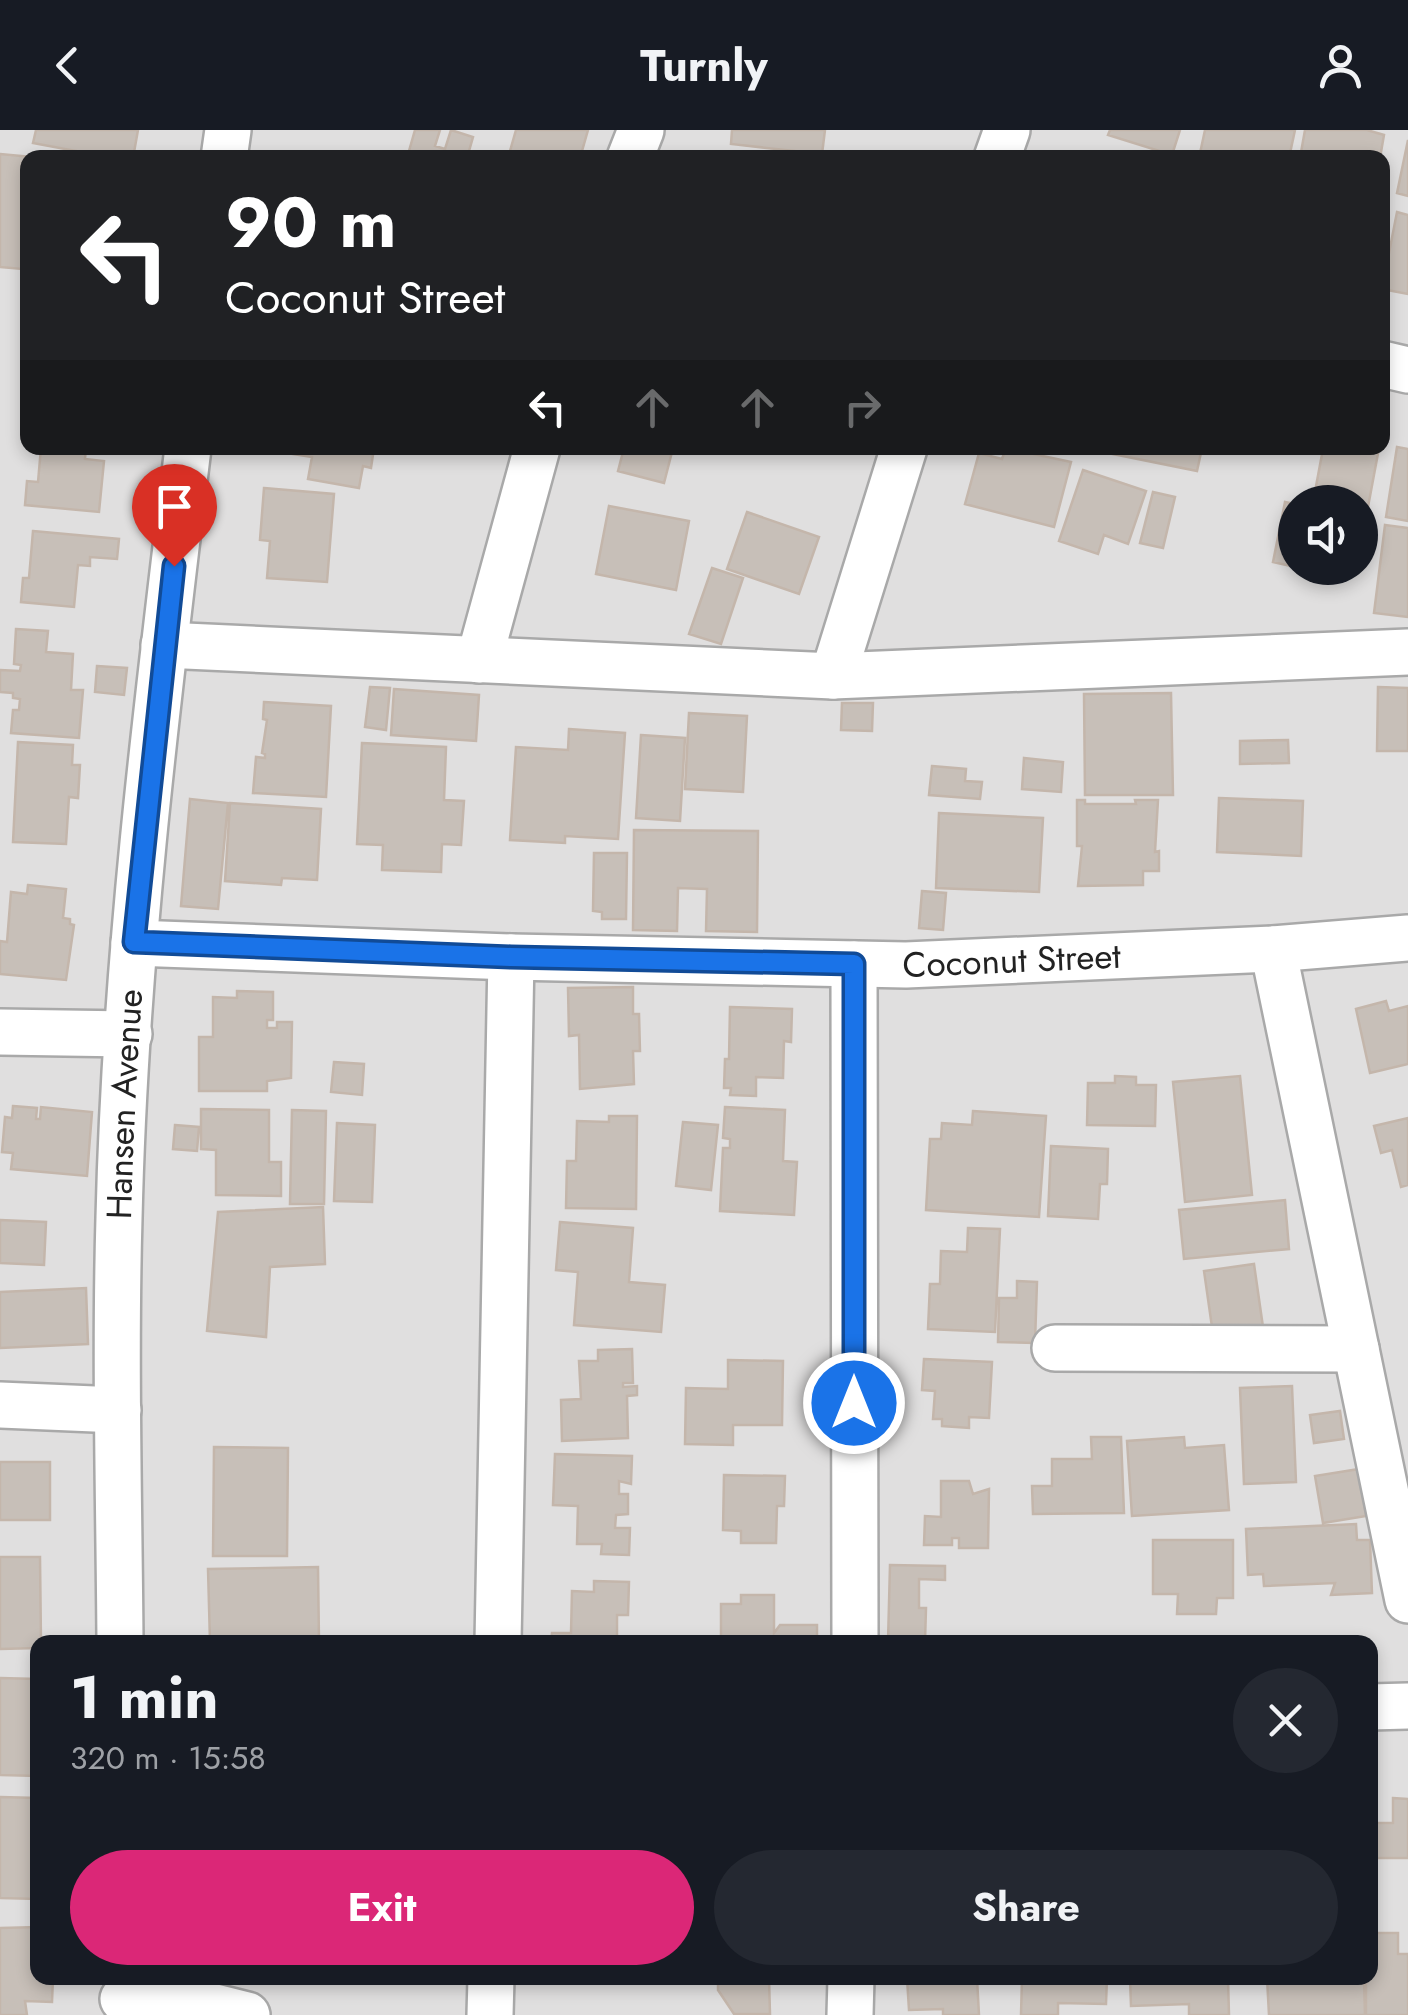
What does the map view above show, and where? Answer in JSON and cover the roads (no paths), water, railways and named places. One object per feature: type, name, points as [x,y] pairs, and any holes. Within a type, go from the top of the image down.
[{"type":"street","name":"Hansen Avenue","points":[[120,1635],[119,1216],[134,942],[187,455]]},
{"type":"street","points":[[479,660],[535,455]]},
{"type":"street","points":[[833,676],[902,455]]},
{"type":"street","points":[[164,644],[833,676],[1408,652]]},
{"type":"street","name":"Coconut Street","points":[[134,942],[511,957],[906,965],[1273,950],[1408,938]]},
{"type":"street","points":[[1273,950],[1408,1600]]},
{"type":"street","points":[[498,1635],[511,957]]},
{"type":"street","points":[[854,964],[854,1635]]},
{"type":"street","points":[[0,1032],[129,1034]]},
{"type":"street","points":[[1056,1348],[1356,1349]]},
{"type":"street","points":[[0,1406],[118,1410]]},
{"type":"street","points":[[1378,1707],[1408,1706]]},
{"type":"street","points":[[490,2015],[491,1985]]},
{"type":"street","points":[[850,2015],[851,1985]]},
{"type":"street","points":[[123,1997],[195,2002],[247,2015]]}]
